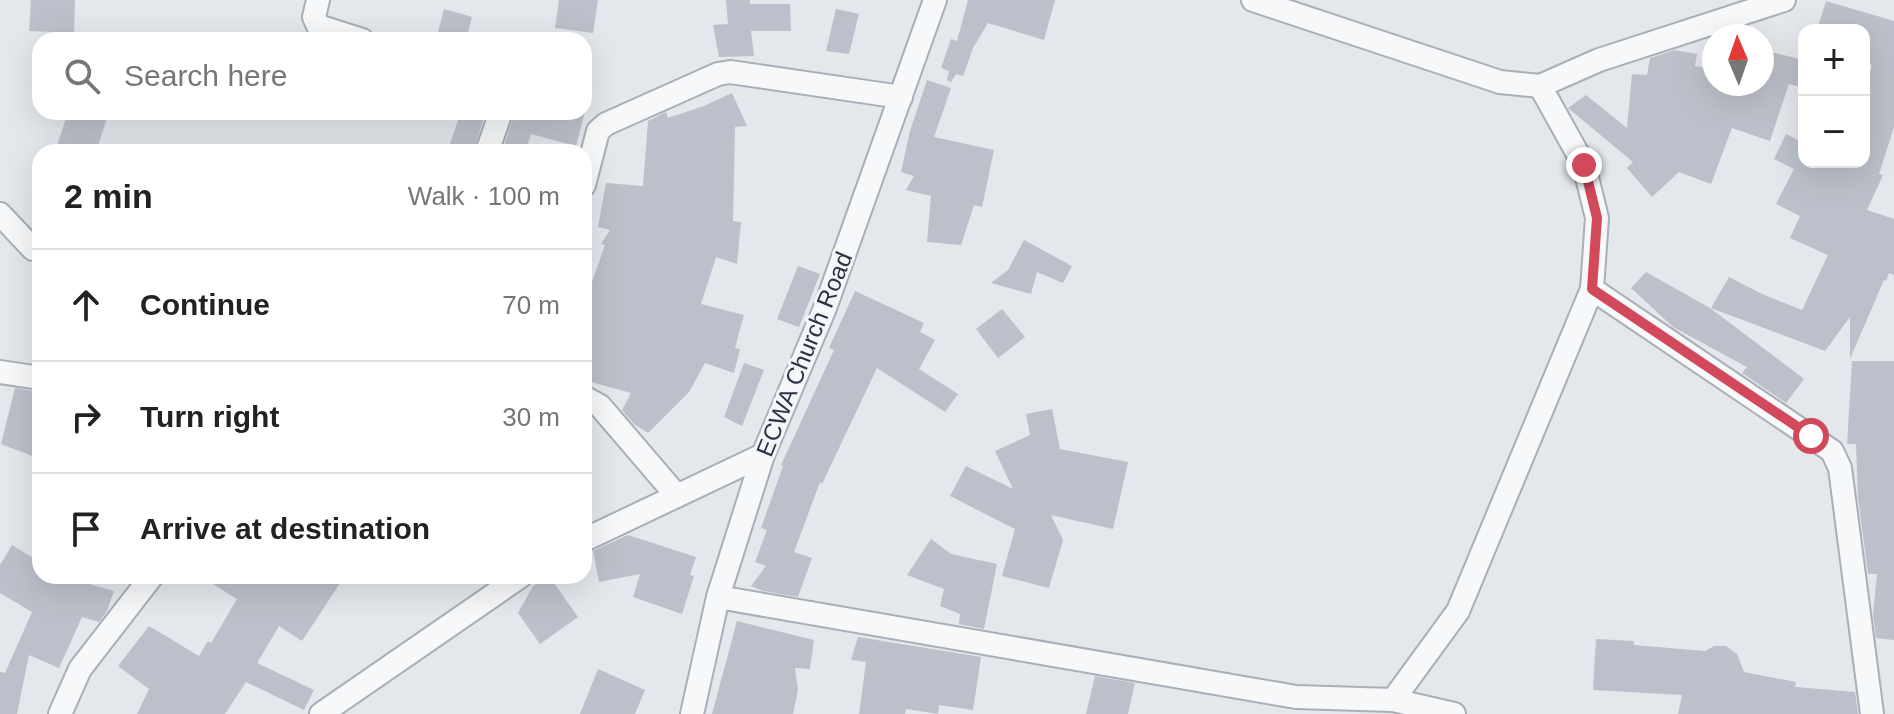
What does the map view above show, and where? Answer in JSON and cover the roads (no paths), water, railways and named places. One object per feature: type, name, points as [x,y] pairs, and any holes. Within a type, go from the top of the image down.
[{"type":"street","points":[[318,0],[314,17],[318,26],[337,32]]},
{"type":"street","name":"ECWA Church Road","points":[[692,714],[718,597],[763,455],[825,308],[935,0]]},
{"type":"street","points":[[1253,0],[1500,82],[1540,86],[1599,60],[1783,0]]},
{"type":"street","points":[[592,154],[598,131],[606,124],[718,74],[730,72],[901,97]]},
{"type":"street","points":[[1393,700],[1458,611],[1592,289],[1597,218],[1584,165],[1540,86]]},
{"type":"street","points":[[490,144],[498,120]]},
{"type":"street","points":[[0,214],[32,248]]},
{"type":"street","points":[[1592,289],[1832,451],[1840,468],[1872,714]]},
{"type":"street","points":[[0,372],[32,377]]},
{"type":"street","points":[[592,402],[600,406],[677,496]]},
{"type":"street","points":[[592,536],[763,455]]},
{"type":"street","points":[[60,714],[80,669],[146,584]]},
{"type":"street","points":[[321,714],[509,584]]},
{"type":"street","points":[[718,597],[1296,706],[1393,700],[1454,714]]}]
